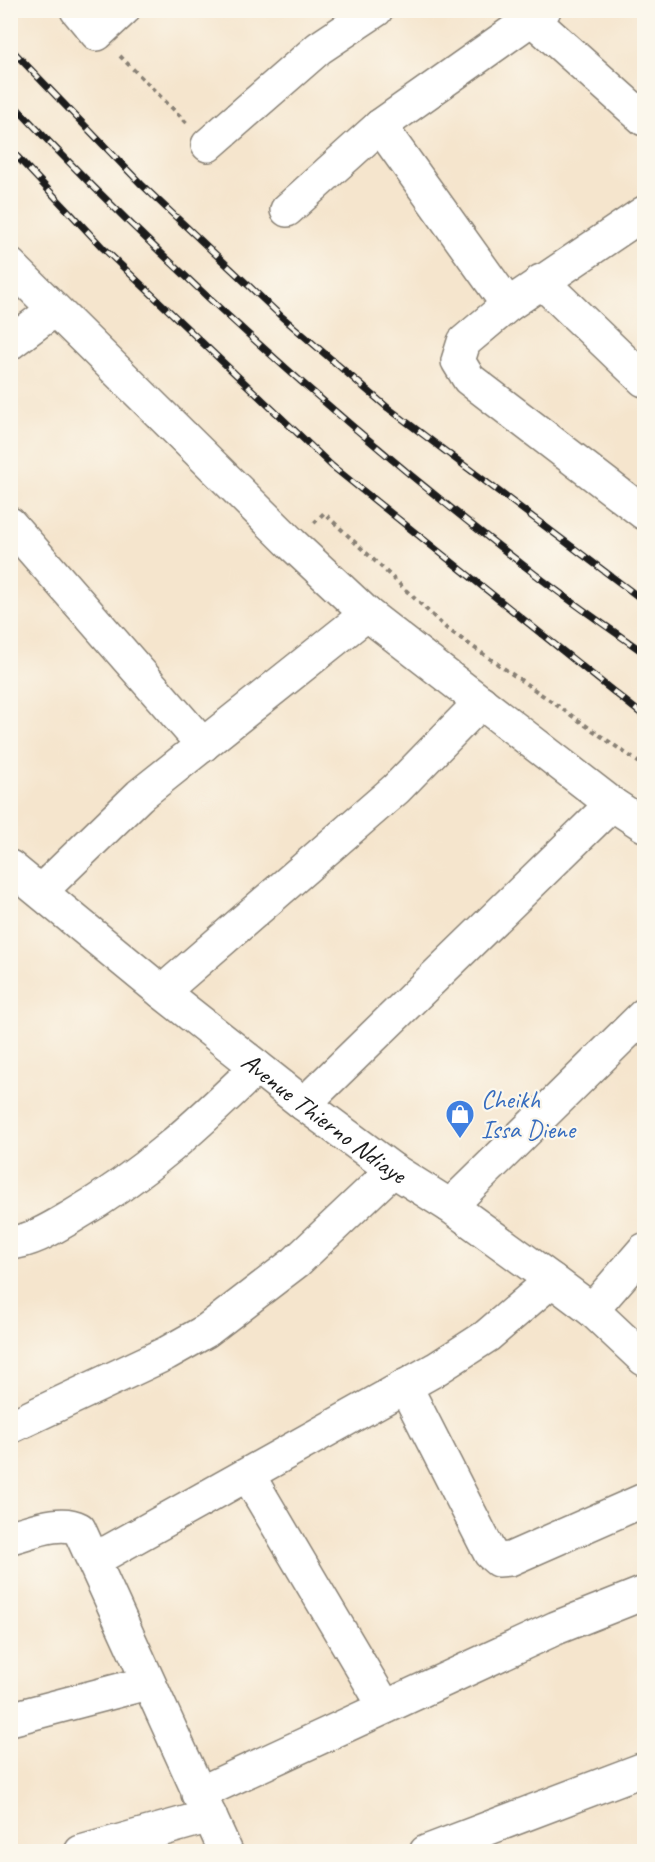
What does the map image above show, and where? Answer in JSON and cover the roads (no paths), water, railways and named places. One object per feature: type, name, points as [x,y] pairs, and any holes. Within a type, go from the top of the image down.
[{"type":"street","points":[[87,22],[123,10]]},
{"type":"street","points":[[208,145],[319,48],[376,10]]},
{"type":"street","points":[[287,210],[380,126],[532,13],[645,119]]},
{"type":"street","points":[[380,126],[508,305]]},
{"type":"street","points":[[645,213],[508,305],[464,342],[458,361],[469,379],[645,513]]},
{"type":"street","points":[[10,265],[292,544],[367,614],[612,804],[645,825]]},
{"type":"street","points":[[541,281],[645,380]]},
{"type":"street","points":[[10,343],[54,310]]},
{"type":"street","points":[[10,524],[203,745]]},
{"type":"street","points":[[41,891],[112,819],[367,614]]},
{"type":"street","points":[[162,992],[396,789],[481,702]]},
{"type":"street","points":[[304,1104],[612,804]]},
{"type":"street","name":"Avenue Thierno Ndiaye","points":[[10,867],[162,992],[304,1104],[393,1170],[450,1206],[552,1280],[592,1310],[645,1359]]},
{"type":"street","points":[[450,1206],[645,1015]]},
{"type":"street","points":[[10,1244],[20,1243],[46,1232],[99,1201],[140,1173],[177,1143],[257,1067]]},
{"type":"street","points":[[10,1427],[167,1353],[206,1331],[296,1262],[393,1170]]},
{"type":"street","points":[[592,1310],[645,1250]]},
{"type":"street","points":[[94,1560],[436,1369],[487,1335],[552,1280]]},
{"type":"street","points":[[405,1386],[490,1553],[498,1560],[510,1559],[645,1500]]},
{"type":"street","points":[[248,1476],[385,1707]]},
{"type":"street","points":[[10,1537],[70,1525],[79,1529],[147,1683],[226,1851]]},
{"type":"street","points":[[81,1851],[204,1805],[385,1707],[556,1628],[645,1593]]},
{"type":"street","points":[[10,1719],[147,1683]]},
{"type":"street","points":[[426,1851],[645,1769]]},
{"type":"railway","points":[[10,48],[141,184],[282,317],[388,408],[644,601]]},
{"type":"railway","points":[[10,101],[195,286],[325,402],[391,459],[527,568],[644,653]]},
{"type":"railway","points":[[10,149],[103,248],[332,466],[644,716]]},
{"type":"place","name":"Cheikh Issa Diene","points":[[460,1140]]}]
